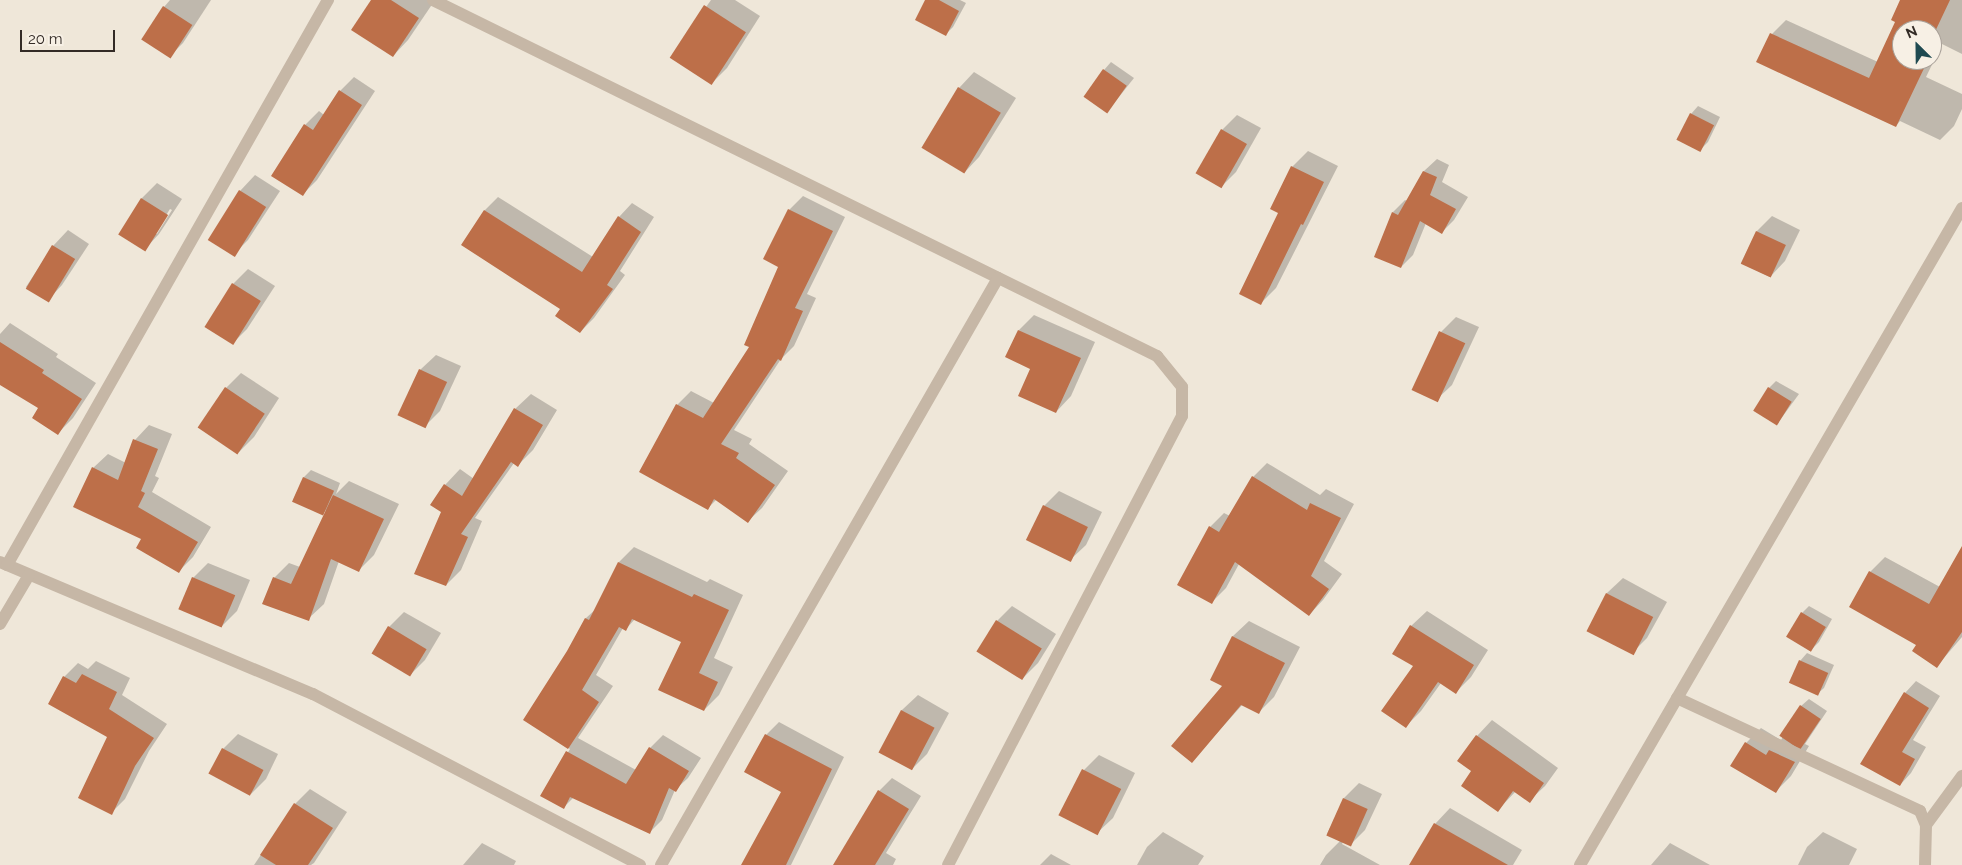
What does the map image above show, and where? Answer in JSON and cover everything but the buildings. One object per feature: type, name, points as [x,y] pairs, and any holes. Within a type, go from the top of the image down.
[{"type":"street","points":[[328,0],[3,564],[313,694],[640,865]]},
{"type":"street","points":[[433,0],[1157,356],[1182,387],[1182,416],[948,865]]},
{"type":"street","points":[[1580,865],[1962,208]]},
{"type":"street","points":[[661,865],[998,278]]},
{"type":"street","points":[[0,624],[29,575]]},
{"type":"street","points":[[1677,698],[1900,800],[1920,811],[1926,826],[1925,865]]},
{"type":"street","points":[[1926,826],[1962,776]]}]
